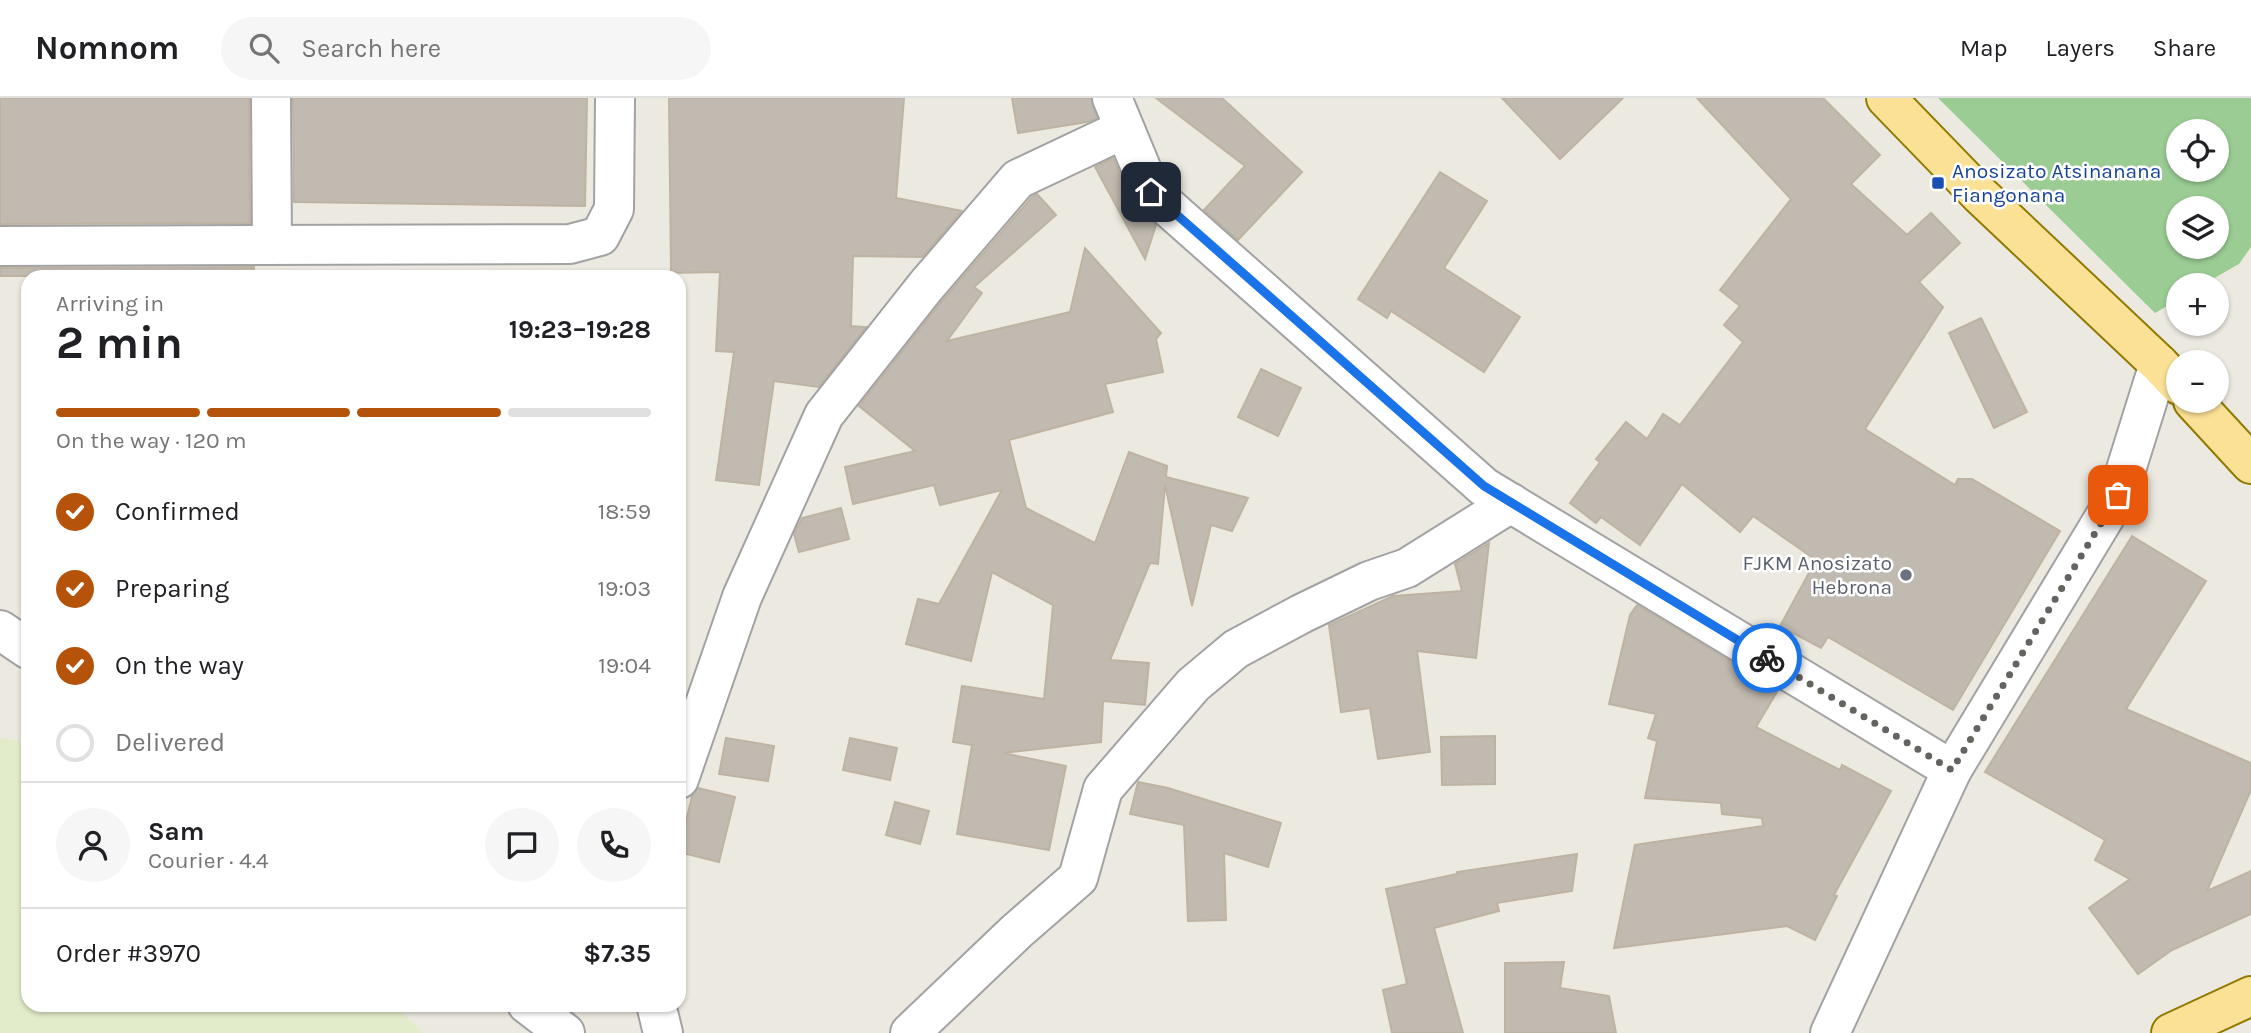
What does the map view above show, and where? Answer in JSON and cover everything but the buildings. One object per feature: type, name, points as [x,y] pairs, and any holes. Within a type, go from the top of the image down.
[{"type":"main road","points":[[1886,98],[1980,195],[2166,371]]},
{"type":"main road","points":[[2204,413],[2251,464]]},
{"type":"main road","points":[[2171,1033],[2251,996]]},
{"type":"street","points":[[271,98],[272,245]]},
{"type":"street","points":[[0,246],[570,244],[600,236],[614,209],[615,98]]},
{"type":"street","points":[[686,759],[742,597],[824,415],[926,286],[1018,179],[1118,114],[1151,192],[1484,486],[1952,770]]},
{"type":"street","points":[[1830,1033],[1952,770],[2118,495],[2166,381]]},
{"type":"street","points":[[910,1033],[1017,931],[1078,878],[1103,789],[1204,676],[1236,649],[1301,614],[1369,582],[1407,568],[1511,503]]},
{"type":"street","points":[[0,630],[21,644]]},
{"type":"street","points":[[537,1012],[565,1033]]},
{"type":"street","points":[[658,1012],[663,1033]]},
{"type":"green space","points":[[1938,98],[2251,98],[2251,247],[2239,264],[2223,273],[2166,273],[2166,307],[2155,313]]},
{"type":"green space","points":[[0,738],[21,741],[21,1012],[402,1012],[423,1033],[0,1033]]},
{"type":"way so far","points":[[1767,658],[1952,770],[2118,495]]},
{"type":"place","name":"Anosizato Atsinanana Fiangonana","points":[[1938,183]]},
{"type":"place","name":"FJKM Anosizato Hebrona","points":[[1906,575]]},
{"type":"route","points":[[1151,192],[1484,486],[1767,658]]}]
